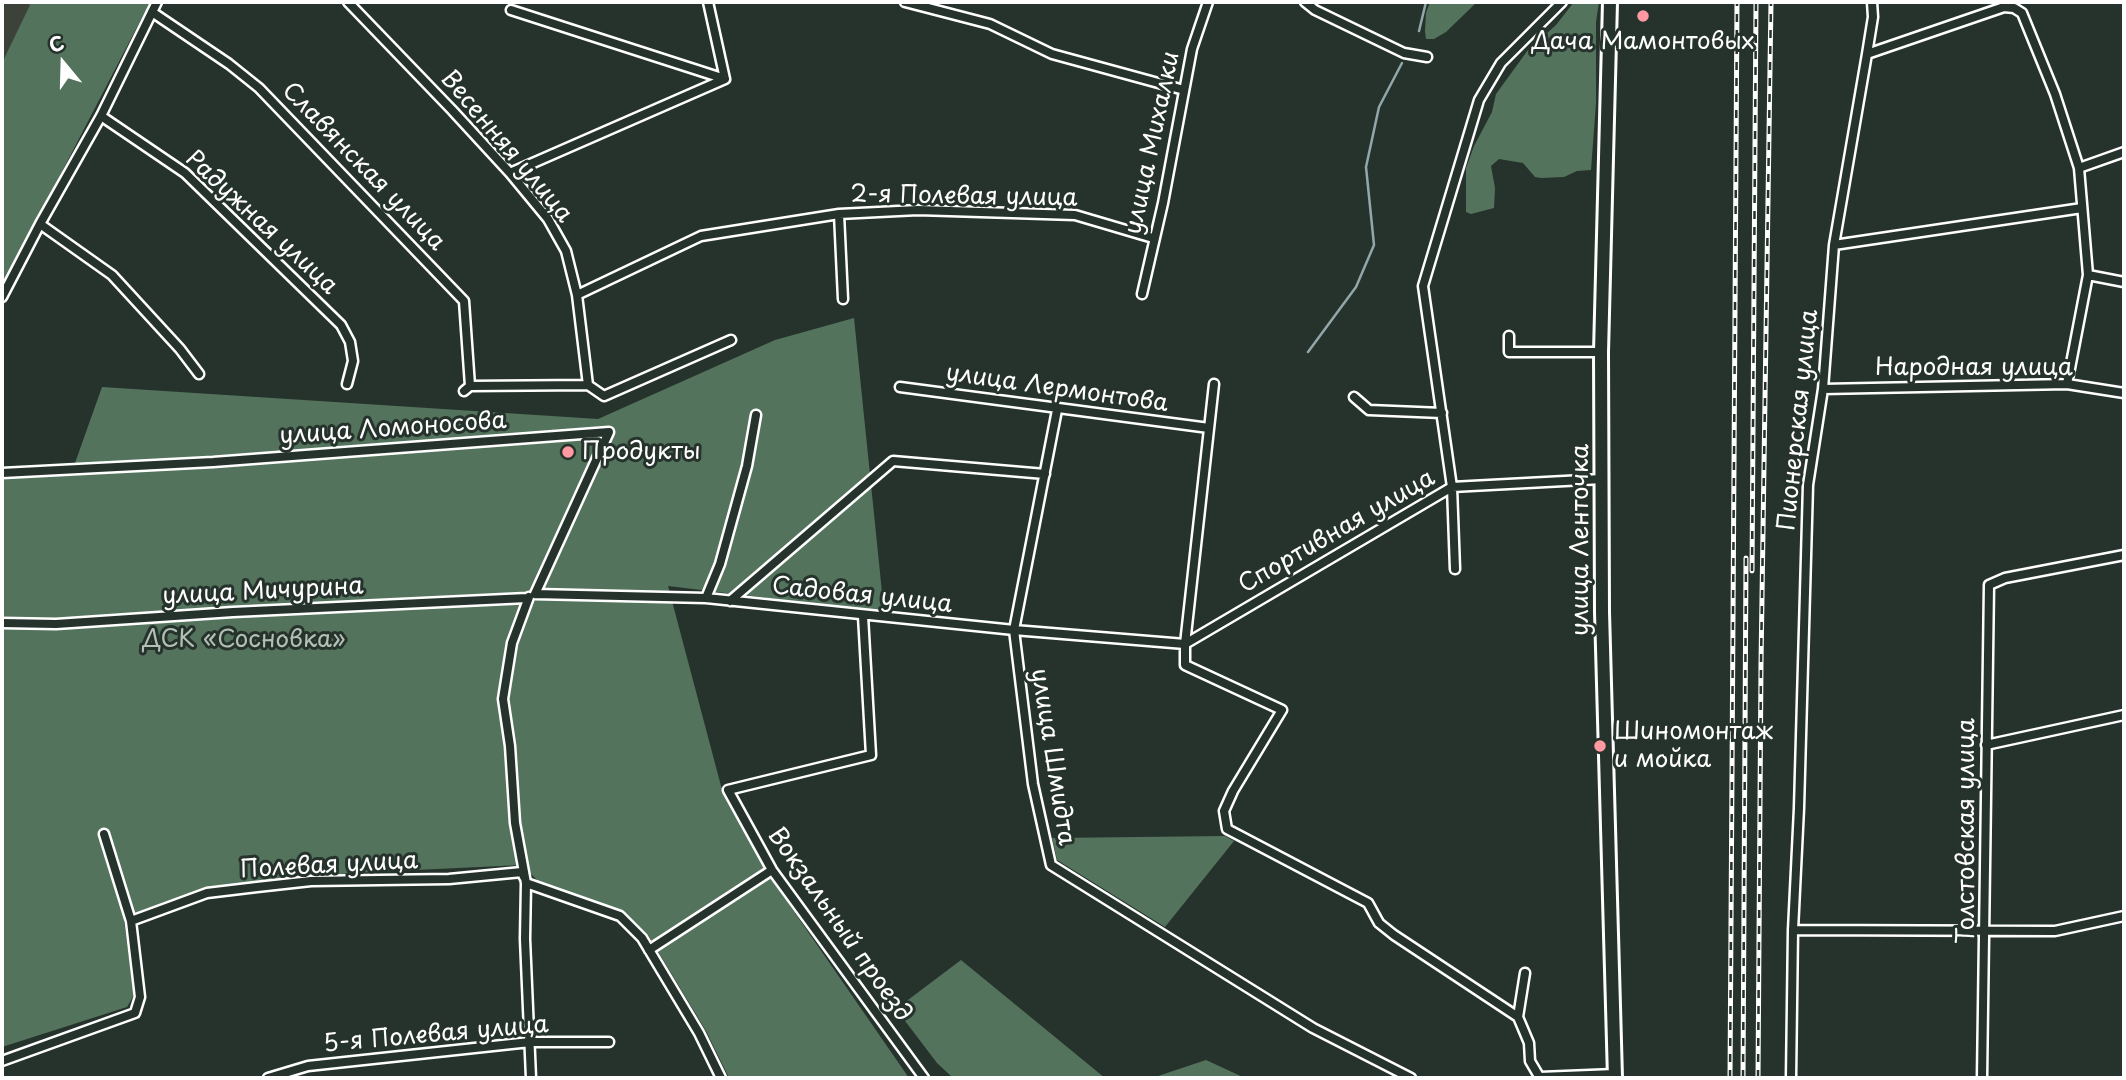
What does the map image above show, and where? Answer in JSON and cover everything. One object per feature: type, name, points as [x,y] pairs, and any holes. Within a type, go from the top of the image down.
[{"type":"main road","name":"улица Ленточка","points":[[1611,2],[1601,352],[1602,612],[1615,1076]]},
{"type":"street","points":[[2,297],[101,116],[157,2]]},
{"type":"street","name":"Весенняя улица","points":[[348,2],[399,52],[510,173],[548,219],[566,251],[577,295],[588,385]]},
{"type":"street","points":[[708,2],[725,79]]},
{"type":"street","points":[[905,2],[990,24],[1056,55],[1185,90]]},
{"type":"street","name":"улица Михалки","points":[[1142,294],[1163,203],[1192,49],[1208,2]]},
{"type":"street","points":[[1305,2],[1315,10],[1405,53],[1427,57]]},
{"type":"street","points":[[1455,569],[1452,487],[1423,286],[1479,100],[1501,63],[1562,2]]},
{"type":"street","name":"Пионерская улица","points":[[1791,1078],[1793,930],[1808,485],[1823,389],[1834,245],[1873,17],[1872,2]]},
{"type":"street","points":[[1867,54],[2004,7],[2021,11],[2040,54],[2079,168],[2088,275],[2067,384]]},
{"type":"street","points":[[511,10],[725,79]]},
{"type":"street","name":"Славянская улица","points":[[152,12],[229,64],[259,88],[464,301],[467,388],[588,385]]},
{"type":"street","points":[[510,173],[725,79]]},
{"type":"street","name":"Радужная улица","points":[[101,116],[185,173],[341,325],[350,342],[353,361],[347,384]]},
{"type":"street","points":[[2079,168],[2124,152]]},
{"type":"street","points":[[1834,245],[2082,208]]},
{"type":"street","name":"2-я Полевая улица","points":[[577,295],[701,236],[839,214],[918,210],[1075,215],[1153,238]]},
{"type":"street","points":[[839,214],[843,299]]},
{"type":"street","points":[[40,224],[112,275],[180,349],[199,374]]},
{"type":"street","points":[[2088,275],[2124,282]]},
{"type":"street","points":[[1509,336],[1509,352],[1601,352]]},
{"type":"street","points":[[588,385],[604,396],[731,340]]},
{"type":"street","points":[[1214,384],[1185,644],[1185,665],[1282,710],[1233,791],[1224,811],[1227,829],[1368,903],[1379,923],[1394,935],[1518,1017]]},
{"type":"street","name":"Народная улица","points":[[1823,389],[2067,384],[2124,393]]},
{"type":"street","name":"улица Лермонтова","points":[[900,387],[1057,410],[1209,428]]},
{"type":"street","points":[[1354,397],[1369,410],[1442,413]]},
{"type":"street","name":"улица Шмидта","points":[[1057,410],[1014,631],[1033,783],[1051,865],[1313,1028],[1410,1078]]},
{"type":"street","points":[[706,598],[720,564],[747,466],[756,415]]},
{"type":"street","name":"улица Ломоносова","points":[[2,473],[200,462],[609,432],[531,596]]},
{"type":"street","points":[[730,601],[894,461],[1045,474]]},
{"type":"street","name":"Спортивная улица","points":[[1185,644],[1452,487],[1602,480]]},
{"type":"street","name":"Толстовская улица","points":[[1982,1078],[1989,585],[2005,578],[2124,555]]},
{"type":"street","name":"Садовая улица","points":[[531,596],[675,595],[1014,631],[1185,644]]},
{"type":"street","points":[[531,596],[512,643],[503,699],[510,746],[515,823],[526,883],[525,939],[531,1078]]},
{"type":"street","name":"улица Мичурина","points":[[2,623],[56,624],[223,612],[531,596]]},
{"type":"street","name":"Вокзальный проезд","points":[[863,616],[871,755],[728,790],[772,870],[924,1078]]},
{"type":"street","points":[[1986,745],[2124,715]]},
{"type":"street","points":[[2,1061],[135,1013],[140,997],[131,921],[104,834]]},
{"type":"street","points":[[649,950],[772,870]]},
{"type":"street","name":"Полевая улица","points":[[131,921],[207,893],[311,881],[449,879],[522,872],[526,883]]},
{"type":"street","points":[[526,883],[620,916],[642,938],[699,1033],[721,1078]]},
{"type":"street","points":[[1793,930],[2054,931],[2124,916]]},
{"type":"street","points":[[1525,973],[1518,1017],[1529,1044],[1530,1061],[1540,1077],[1615,1076]]},
{"type":"street","name":"5-я Полевая улица","points":[[268,1078],[308,1066],[530,1042],[610,1042]]},
{"type":"shaded area","points":[[2,2],[24,2],[31,5],[2,63]]},
{"type":"green space","points":[[24,2],[150,2],[2,287],[2,63],[30,5]]},
{"type":"green space","points":[[1430,2],[1477,2],[1446,32],[1434,39],[1426,39],[1426,13]]},
{"type":"green space","points":[[1574,2],[1599,2],[1591,170],[1577,171],[1564,177],[1541,178],[1535,177],[1523,163],[1499,159],[1491,166],[1495,188],[1494,208],[1471,214],[1466,212],[1466,168],[1492,112],[1496,94],[1528,50],[1556,25]]},
{"type":"green space","name":"ДСК «Сосновка»","points":[[854,318],[884,612],[668,586],[721,786],[766,871],[909,1078],[729,1078],[706,1031],[648,935],[624,912],[538,881],[522,865],[351,873],[204,888],[124,920],[134,995],[127,1007],[2,1047],[2,468],[75,463],[102,387],[598,419],[775,340]]},
{"type":"green space","points":[[1225,836],[1234,841],[1165,927],[1057,860],[1052,838]]},
{"type":"green space","points":[[961,960],[1105,1078],[953,1078],[937,1063],[896,1009]]},
{"type":"green space","points":[[1206,1060],[1245,1078],[1152,1078]]},
{"type":"waterway","points":[[1419,31],[1426,2]]},
{"type":"waterway","points":[[1308,352],[1356,287],[1374,245],[1366,167],[1379,107],[1402,63]]},
{"type":"railway","points":[[1730,1078],[1737,2]]},
{"type":"railway","points":[[1752,571],[1756,2]]},
{"type":"railway","points":[[1758,1078],[1771,2]]},
{"type":"railway","points":[[1743,1078],[1746,558]]},
{"type":"place","name":"Дача Мамонтовых","points":[[1643,16]]},
{"type":"place","name":"Продукты","points":[[568,452]]},
{"type":"place","name":"Шиномонтаж и мойка","points":[[1600,746]]}]
